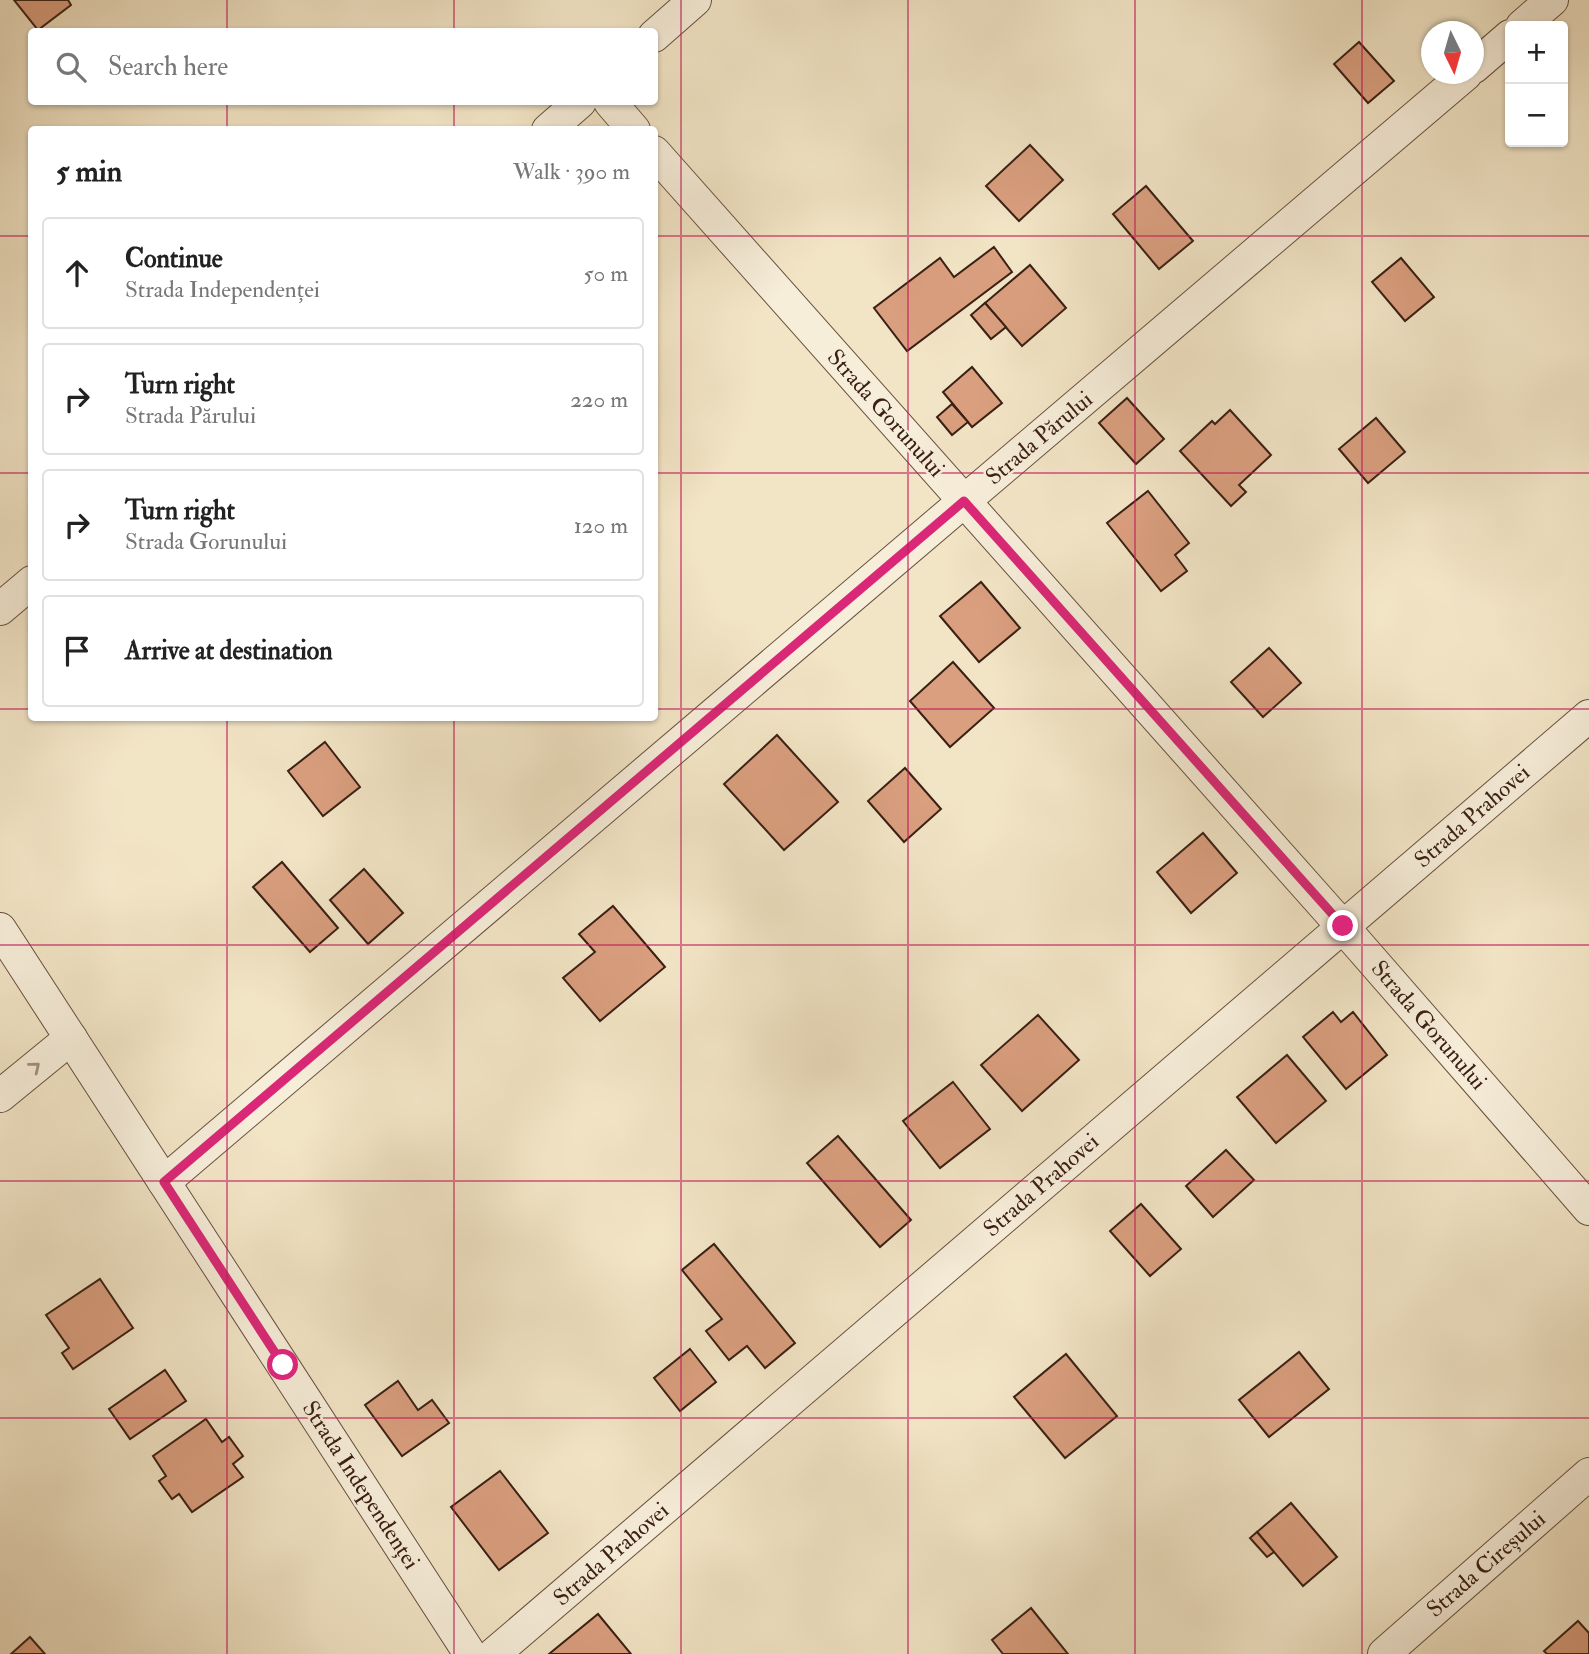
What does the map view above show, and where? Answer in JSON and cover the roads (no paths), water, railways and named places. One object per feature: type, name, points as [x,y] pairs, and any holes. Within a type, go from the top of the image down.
[{"type":"street","points":[[658,32],[695,0]]},
{"type":"street","points":[[1527,21],[1552,0]]},
{"type":"street","points":[[1484,58],[1505,40]]},
{"type":"street","name":"Strada Părului","points":[[164,1182],[1454,84]]},
{"type":"street","points":[[553,126],[577,105]]},
{"type":"street","points":[[613,105],[631,126]]},
{"type":"street","name":"Strada Gorunului","points":[[658,157],[1343,926],[1589,1209]]},
{"type":"street","points":[[0,609],[28,585]]},
{"type":"street","name":"Strada Prahovei","points":[[494,1654],[1589,716]]},
{"type":"street","name":"Strada Independenței","points":[[0,929],[470,1654]]},
{"type":"street","points":[[0,1096],[71,1038]]},
{"type":"street","name":"Strada Cireșului","points":[[1384,1654],[1589,1474]]}]
